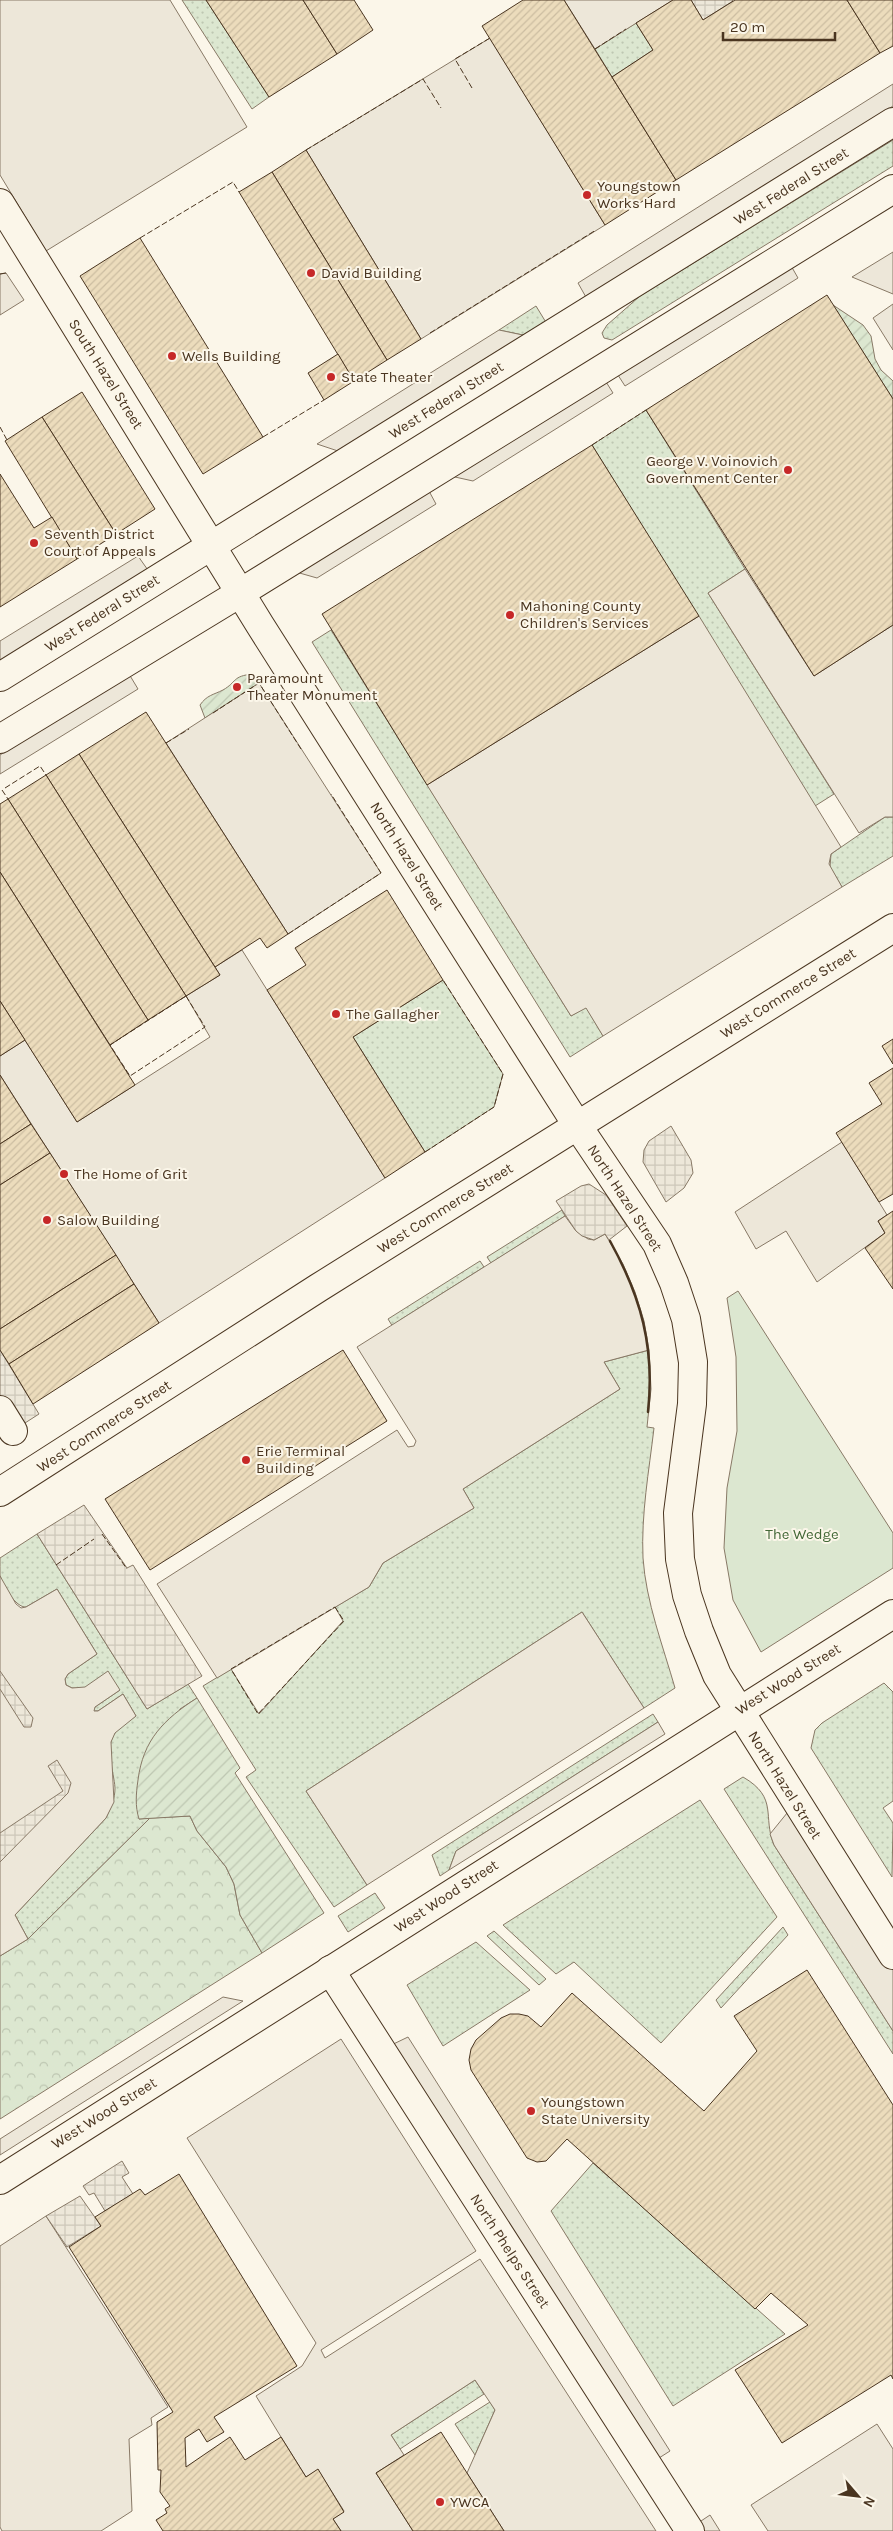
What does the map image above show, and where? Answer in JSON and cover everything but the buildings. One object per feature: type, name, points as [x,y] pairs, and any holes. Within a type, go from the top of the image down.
[{"type":"street","name":"West Federal Street","points":[[0,677],[893,122]]},
{"type":"street","points":[[0,738],[240,593],[893,189]]},
{"type":"street","name":"South Hazel Street","points":[[0,203],[212,546]]},
{"type":"street","name":"North Hazel Street","points":[[212,546],[577,1125],[657,1244],[674,1283],[686,1320],[693,1362],[692,1404],[678,1513],[680,1559],[687,1595],[698,1632],[717,1675],[738,1710],[893,1955]]},
{"type":"street","name":"West Commerce Street","points":[[0,1492],[318,1288],[893,928]]},
{"type":"street","name":"West Wood Street","points":[[0,2180],[738,1710],[893,1614]]},
{"type":"street","name":"North Phelps Street","points":[[330,1970],[690,2531]]},
{"type":"green space","points":[[182,0],[206,0],[269,97],[252,109]]},
{"type":"green space","points":[[636,23],[653,50],[612,77],[595,49]]},
{"type":"green space","points":[[893,140],[893,166],[612,340],[604,338],[602,333],[607,325],[640,296]]},
{"type":"green space","points":[[833,305],[863,325],[871,336],[875,359],[881,370],[893,381],[893,399]]},
{"type":"green space","points":[[536,306],[547,324],[537,338],[499,330]]},
{"type":"green space","points":[[646,410],[745,569],[708,593],[834,794],[815,806],[592,445]]},
{"type":"green space","points":[[331,630],[571,1016],[586,1007],[603,1036],[570,1057],[312,642]]},
{"type":"green space","points":[[253,674],[259,683],[205,718],[200,705],[205,699],[223,690],[241,676]]},
{"type":"green space","points":[[885,817],[893,817],[893,856],[842,887],[830,867],[831,854]]},
{"type":"green space","points":[[443,980],[503,1074],[494,1107],[425,1152],[353,1037]]},
{"type":"green space","points":[[562,1210],[565,1216],[491,1263],[487,1257]]},
{"type":"green space","points":[[480,1261],[484,1267],[400,1320],[406,1348],[388,1319]]},
{"type":"green space","name":"The Wedge","points":[[738,1291],[893,1533],[893,1568],[761,1652],[733,1600],[724,1548],[727,1488],[737,1431],[736,1357],[727,1298]]},
{"type":"green space","points":[[649,1350],[651,1389],[647,1427],[654,1428],[644,1509],[643,1558],[651,1607],[675,1688],[644,1708],[582,1612],[306,1791],[367,1885],[334,1907],[246,1777],[256,1770],[203,1686],[231,1669],[259,1714],[343,1621],[335,1607],[369,1587],[383,1563],[474,1508],[463,1489],[620,1389],[604,1362]]},
{"type":"green space","points":[[37,1534],[147,1709],[188,1684],[197,1698],[180,1709],[139,1819],[150,1818],[28,1939],[15,1915],[106,1818],[115,1792],[110,1760],[112,1739],[119,1728],[136,1716],[123,1694],[98,1711],[93,1711],[95,1707],[120,1690],[72,1688],[66,1685],[65,1679],[68,1674],[97,1654],[57,1589],[26,1607],[14,1600],[4,1584],[0,1575],[0,1558]]},
{"type":"green space","points":[[884,1683],[893,1692],[893,1801],[883,1808],[893,1823],[892,1877],[811,1748],[815,1730],[822,1723]]},
{"type":"green space","points":[[197,1698],[240,1768],[235,1773],[324,1913],[262,1953],[240,1915],[234,1884],[226,1867],[197,1831],[190,1816],[139,1819],[136,1800],[138,1780],[150,1742],[165,1723]]},
{"type":"green space","points":[[653,1714],[658,1722],[456,1851],[449,1870],[440,1876],[432,1855]]},
{"type":"green space","points":[[743,1777],[761,1792],[765,1800],[774,1845],[893,2031],[893,2054],[724,1789]]},
{"type":"green space","points":[[700,1800],[777,1917],[661,2043],[574,1962],[556,1974],[503,1925]]},
{"type":"green space","points":[[190,1816],[197,1831],[226,1867],[234,1884],[240,1915],[262,1953],[0,2119],[0,1956],[28,1939],[150,1818]]},
{"type":"green space","points":[[375,1893],[385,1908],[348,1932],[338,1916]]},
{"type":"green space","points":[[783,1927],[788,1935],[721,2008],[716,2000]]},
{"type":"green space","points":[[494,1931],[546,1979],[539,1985],[487,1936]]},
{"type":"green space","points":[[476,1942],[530,1990],[443,2046],[407,1985]]},
{"type":"green space","points":[[593,2163],[785,2334],[673,2406],[551,2211]]},
{"type":"green space","points":[[475,2380],[484,2394],[400,2449],[391,2435]]},
{"type":"green space","points":[[490,2402],[495,2410],[475,2455],[455,2424]]},
{"type":"shaded area","points":[[0,0],[170,0],[247,127],[46,251],[0,175]]},
{"type":"shaded area","points":[[564,0],[673,0],[595,49]]},
{"type":"shaded area","points":[[691,0],[732,0],[733,1],[703,20]]},
{"type":"shaded area","points":[[490,38],[605,225],[421,339],[306,150]]},
{"type":"shaded area","points":[[893,84],[893,106],[587,299],[578,283]]},
{"type":"shaded area","points":[[893,252],[893,294],[852,277]]},
{"type":"shaded area","points":[[790,264],[798,278],[625,386],[616,372]]},
{"type":"shaded area","points":[[6,273],[24,300],[0,315],[0,274]]},
{"type":"shaded area","points":[[893,304],[893,350],[873,318]]},
{"type":"shaded area","points":[[499,330],[537,338],[350,455],[317,444]]},
{"type":"shaded area","points":[[603,377],[613,393],[473,481],[446,475]]},
{"type":"shaded area","points":[[423,480],[436,504],[317,578],[282,568]]},
{"type":"shaded area","points":[[138,556],[150,573],[0,665],[0,641]]},
{"type":"shaded area","points":[[745,569],[814,676],[893,625],[893,817],[885,817],[859,833],[708,593]]},
{"type":"shaded area","points":[[699,616],[841,847],[831,854],[829,864],[842,887],[603,1036],[586,1008],[571,1016],[427,785]]},
{"type":"shaded area","points":[[129,674],[138,689],[0,774],[0,755]]},
{"type":"shaded area","points":[[259,683],[381,873],[288,934],[166,743]]},
{"type":"shaded area","points":[[242,950],[385,1178],[159,1323],[0,1075],[0,1056],[25,1040],[77,1122],[210,1037],[186,996],[220,975],[215,967]]},
{"type":"shaded area","points":[[671,1126],[691,1160],[693,1173],[684,1188],[666,1202],[643,1162],[644,1150],[649,1141]]},
{"type":"shaded area","points":[[842,1142],[887,1215],[878,1221],[885,1233],[817,1282],[786,1231],[756,1249],[735,1212]]},
{"type":"shaded area","points":[[589,1184],[606,1195],[627,1226],[609,1240],[605,1234],[594,1240],[582,1236],[576,1231],[556,1201],[581,1186]]},
{"type":"shaded area","points":[[565,1216],[576,1231],[588,1239],[594,1240],[605,1234],[623,1264],[635,1292],[644,1321],[649,1350],[604,1362],[620,1389],[463,1489],[474,1508],[383,1563],[369,1587],[217,1678],[157,1584],[397,1430],[408,1447],[414,1446],[416,1441],[357,1347]]},
{"type":"shaded area","points":[[0,1350],[39,1414],[0,1439]]},
{"type":"shaded area","points":[[84,1505],[127,1568],[133,1565],[202,1676],[147,1709],[37,1534]]},
{"type":"shaded area","points":[[0,1576],[16,1604],[21,1608],[57,1589],[97,1654],[68,1674],[65,1679],[66,1685],[72,1688],[85,1687],[108,1671],[120,1690],[95,1707],[94,1711],[98,1711],[123,1694],[136,1716],[115,1733],[111,1742],[114,1802],[106,1818],[15,1915],[28,1939],[0,1956]]},
{"type":"shaded area","points":[[582,1612],[644,1708],[367,1885],[306,1791]]},
{"type":"shaded area","points":[[0,1671],[33,1718],[31,1727],[24,1727],[0,1689]]},
{"type":"shaded area","points":[[658,1722],[665,1734],[449,1870],[456,1851]]},
{"type":"shaded area","points":[[57,1760],[71,1783],[68,1793],[0,1862],[0,1833],[63,1791],[48,1766]]},
{"type":"shaded area","points":[[796,1802],[893,1955],[893,2031],[774,1845],[770,1834]]},
{"type":"shaded area","points":[[223,1997],[243,2001],[0,2155],[0,2139]]},
{"type":"shaded area","points":[[408,2037],[670,2451],[648,2465],[381,2050]]},
{"type":"shaded area","points":[[341,2039],[476,2251],[321,2350],[325,2358],[480,2259],[656,2531],[504,2531],[467,2473],[495,2410],[475,2380],[391,2435],[404,2455],[376,2473],[413,2531],[341,2531],[333,2519],[344,2511],[318,2470],[306,2477],[256,2396],[302,2366],[316,2343],[187,2138]]},
{"type":"shaded area","points":[[122,2161],[129,2173],[122,2177],[133,2194],[105,2211],[94,2193],[89,2195],[83,2186]]},
{"type":"shaded area","points":[[80,2196],[101,2226],[67,2247],[46,2216]]},
{"type":"shaded area","points":[[46,2216],[168,2407],[151,2418],[152,2425],[129,2439],[132,2511],[101,2531],[2,2531],[0,2527],[0,2246]]},
{"type":"shaded area","points":[[877,2424],[893,2449],[893,2531],[768,2531],[751,2505]]},
{"type":"shaded area","points":[[710,2515],[720,2531],[690,2531],[689,2529]]},
{"type":"fence","points":[[595,49],[626,29]]},
{"type":"fence","points":[[472,88],[455,59],[490,38]]},
{"type":"fence","points":[[306,150],[423,79],[441,108]]},
{"type":"fence","points":[[140,238],[233,182],[239,192]]},
{"type":"fence","points":[[430,333],[596,230]]},
{"type":"fence","points":[[0,274],[6,273]]},
{"type":"fence","points":[[263,437],[324,400]]},
{"type":"fence","points":[[592,445],[646,410]]},
{"type":"fence","points":[[0,427],[7,440]]},
{"type":"fence","points":[[213,713],[259,683],[301,749]]},
{"type":"fence","points":[[166,743],[189,729]]},
{"type":"fence","points":[[5,788],[40,766],[46,775]]},
{"type":"fence","points":[[2,790],[8,799]]},
{"type":"fence","points":[[288,934],[381,873],[331,794]]},
{"type":"fence","points":[[425,1152],[494,1107],[503,1074],[443,980]]},
{"type":"fence","points":[[186,996],[205,1027],[130,1076],[110,1045],[186,996]]},
{"type":"fence","points":[[102,1534],[127,1569]]},
{"type":"fence","points":[[56,1565],[94,1539]]},
{"type":"fence","points":[[335,1607],[344,1621],[258,1714],[231,1669],[335,1607]]},
{"type":"wall","points":[[610,1241],[630,1282],[643,1323],[649,1366],[648,1412]]},
{"type":"place","name":"Youngstown Works Hard","points":[[587,195]]},
{"type":"place","name":"David Building","points":[[311,273]]},
{"type":"place","name":"Wells Building","points":[[172,356]]},
{"type":"place","name":"State Theater","points":[[331,377]]},
{"type":"place","name":"George V. Voinovich Government Center","points":[[788,470]]},
{"type":"place","name":"Seventh District Court of Appeals","points":[[34,543]]},
{"type":"place","name":"Mahoning County Children's Services","points":[[510,615]]},
{"type":"place","name":"Paramount Theater Monument","points":[[237,687]]},
{"type":"place","name":"The Gallagher","points":[[336,1014]]},
{"type":"place","name":"The Home of Grit","points":[[64,1174]]},
{"type":"place","name":"Salow Building","points":[[47,1220]]},
{"type":"place","name":"Erie Terminal Building","points":[[246,1460]]},
{"type":"place","name":"Youngstown State University","points":[[531,2111]]},
{"type":"place","name":"YWCA","points":[[440,2502]]}]
